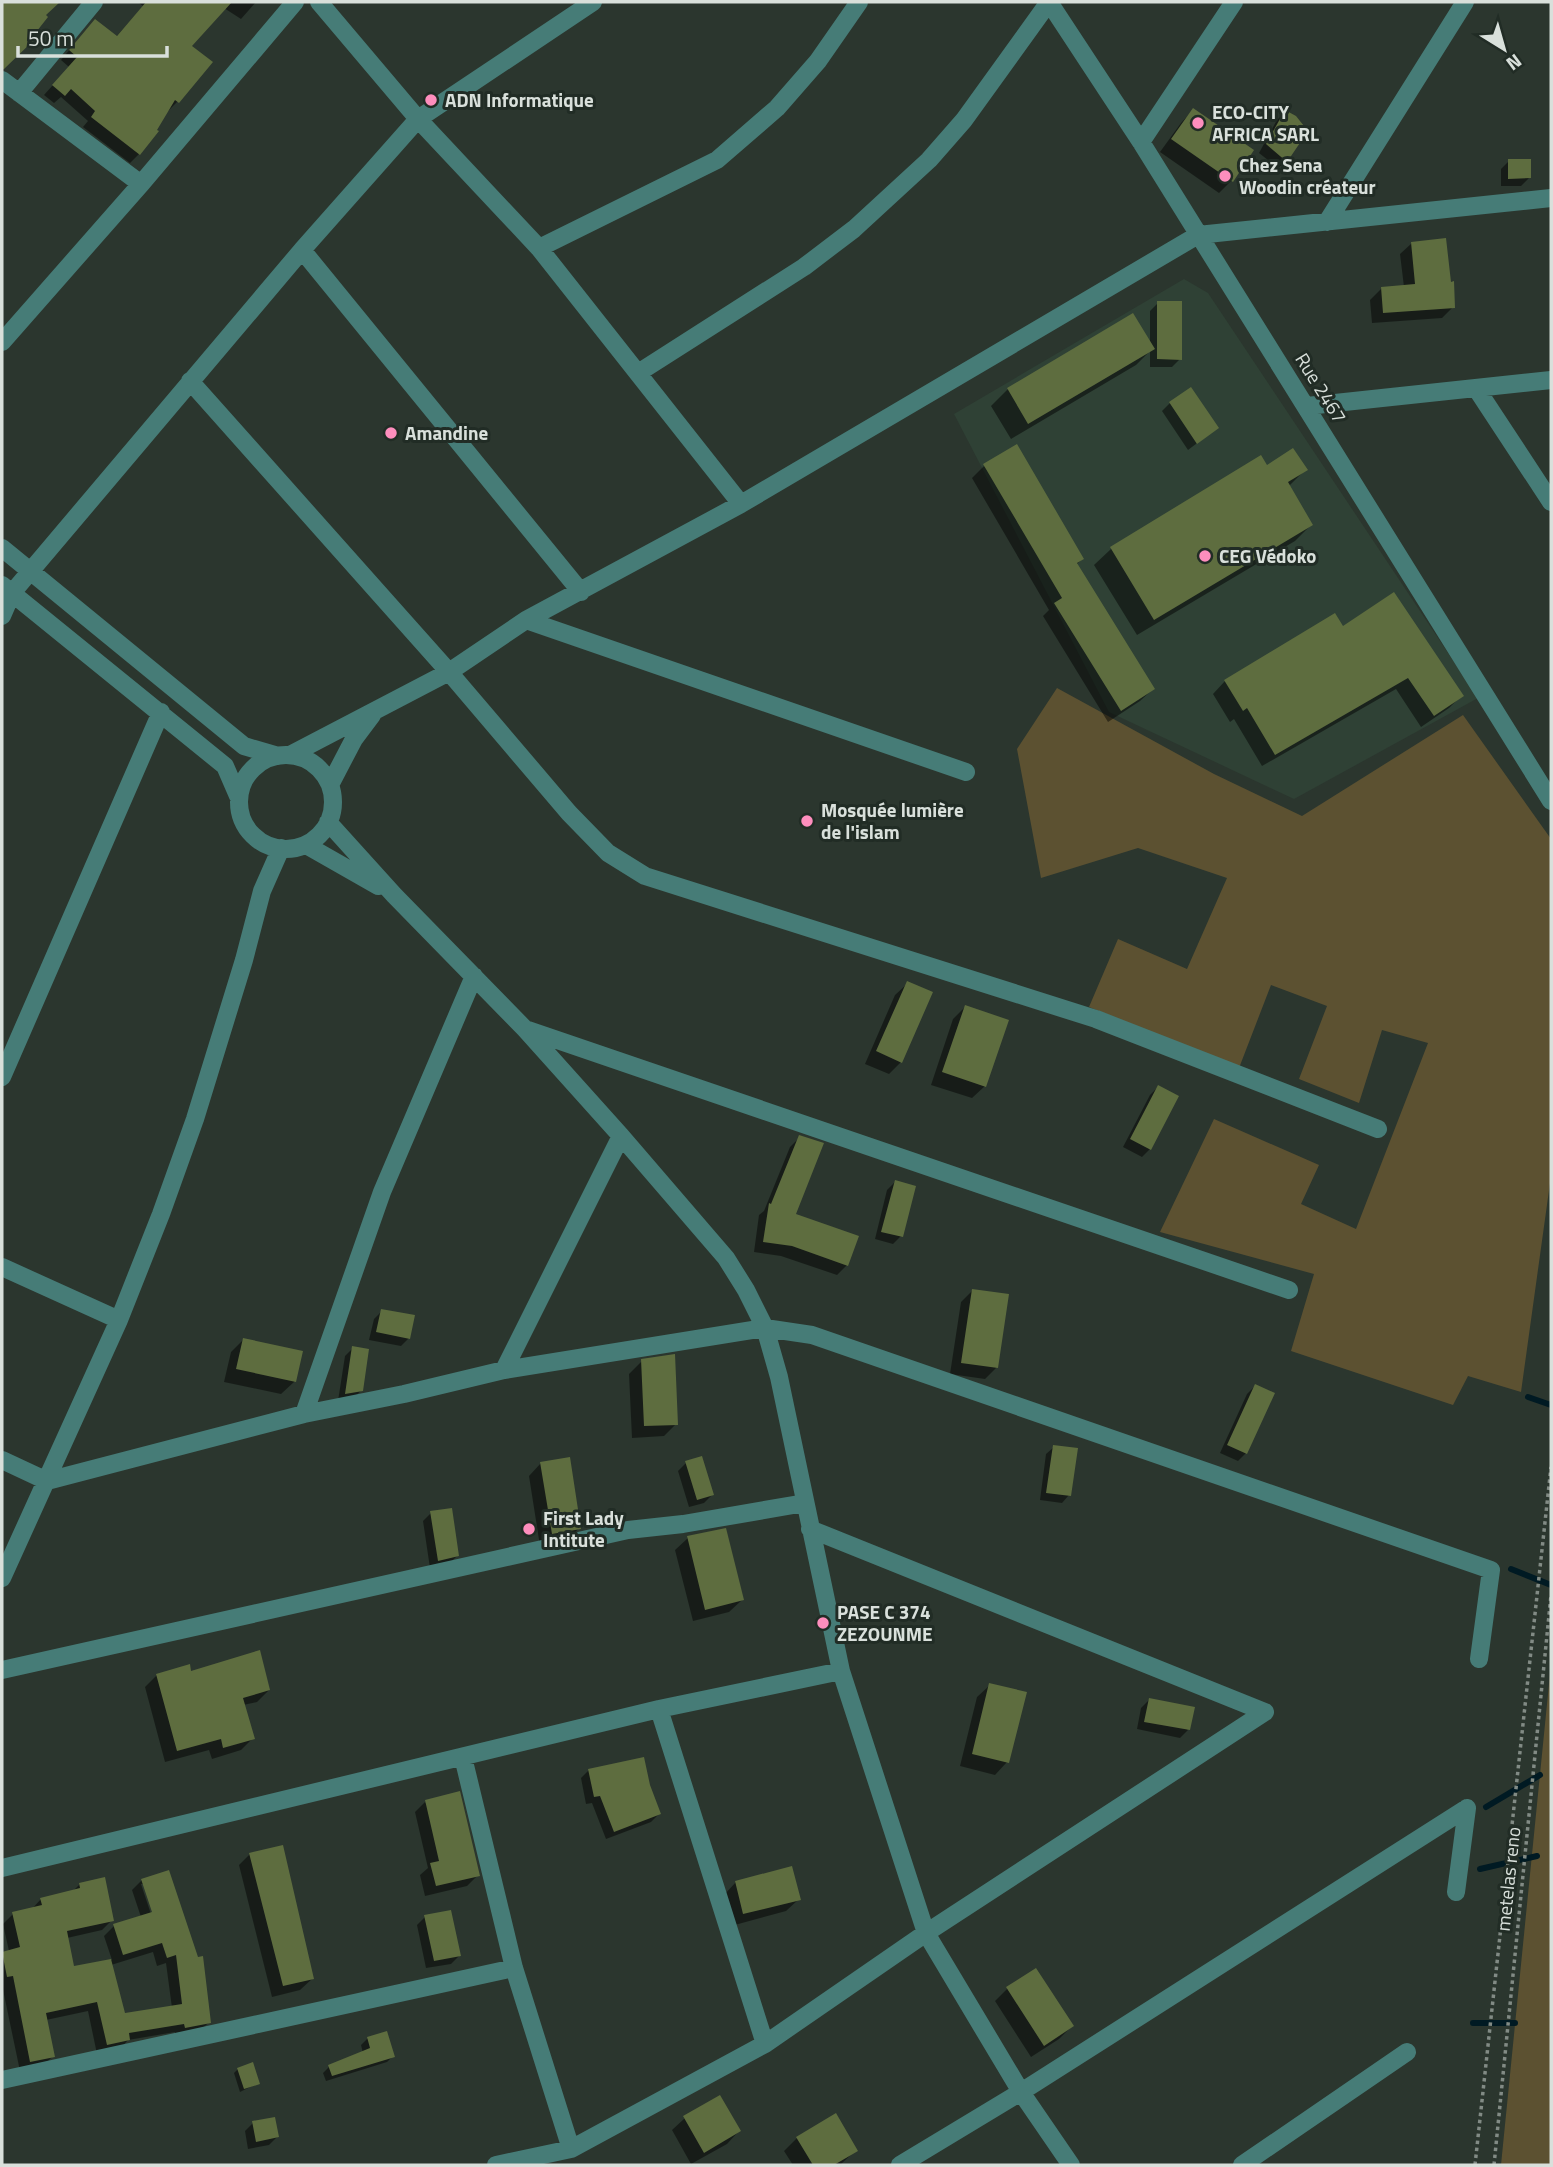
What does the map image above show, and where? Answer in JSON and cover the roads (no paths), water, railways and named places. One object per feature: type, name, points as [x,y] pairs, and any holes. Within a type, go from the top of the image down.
[{"type":"street","points":[[19,93],[94,2]]},
{"type":"street","points":[[6,330],[141,184],[295,2]]},
{"type":"street","points":[[319,2],[418,119],[539,248],[741,504]]},
{"type":"street","points":[[2,616],[7,589],[31,571],[302,250],[418,119],[593,2]]},
{"type":"street","points":[[539,248],[717,160],[777,108],[818,61],[859,2]]},
{"type":"street","points":[[638,373],[804,267],[863,221],[929,160],[964,120],[1049,2]]},
{"type":"street","name":"Rue 2467","points":[[1049,2],[1141,142],[1307,406],[1551,801]]},
{"type":"street","points":[[1141,142],[1234,2]]},
{"type":"street","points":[[1326,222],[1465,2]]},
{"type":"street","points":[[2,80],[141,184]]},
{"type":"street","points":[[238,796],[251,771],[261,763],[284,756],[449,672],[526,620],[741,504],[1198,235],[1551,198]]},
{"type":"street","points":[[302,250],[581,592]]},
{"type":"street","points":[[1307,406],[1551,380]]},
{"type":"street","points":[[190,381],[608,853],[645,876],[1096,1019],[1378,1129]]},
{"type":"street","points":[[1476,388],[1551,502]]},
{"type":"street","points":[[2,548],[244,746],[299,757],[313,763],[331,783],[334,802],[328,822],[321,832],[306,845],[281,848],[262,842],[247,828],[238,796],[225,766],[7,589]]},
{"type":"street","points":[[526,620],[966,772]]},
{"type":"street","points":[[2,1077],[161,712]]},
{"type":"street","points":[[331,783],[355,739],[374,712]]},
{"type":"street","points":[[328,822],[394,895],[525,1029],[621,1136],[726,1258],[765,1328],[779,1377],[841,1671],[926,1933],[1021,2092],[1071,2165]]},
{"type":"street","points":[[262,842],[262,891]]},
{"type":"street","points":[[306,845],[394,895]]},
{"type":"street","points":[[2,1578],[119,1320],[195,1119],[244,960],[262,891],[281,848]]},
{"type":"street","points":[[304,1414],[382,1192],[474,976]]},
{"type":"street","points":[[525,1029],[1289,1290]]},
{"type":"street","points":[[503,1370],[621,1136]]},
{"type":"street","points":[[2,1267],[119,1320]]},
{"type":"street","points":[[2,1460],[47,1481],[304,1414],[503,1370],[765,1328],[812,1335],[1491,1570],[1479,1659]]},
{"type":"street","points":[[2,1670],[628,1530],[683,1524],[805,1503]]},
{"type":"street","points":[[496,2165],[571,2149],[765,2044],[926,1933],[1265,1712],[810,1529]]},
{"type":"street","points":[[2,1868],[659,1709],[841,1671]]},
{"type":"street","points":[[659,1709],[765,2044]]},
{"type":"street","points":[[463,1757],[514,1968],[571,2149]]},
{"type":"street","points":[[900,2165],[1021,2092],[1467,1808],[1456,1892]]},
{"type":"street","points":[[2,2080],[514,1968]]},
{"type":"street","points":[[1241,2165],[1406,2053]]},
{"type":"waterway","points":[[1528,1397],[1551,1405]]},
{"type":"waterway","points":[[1511,1569],[1551,1585]]},
{"type":"waterway","points":[[1486,1807],[1540,1775]]},
{"type":"waterway","points":[[1480,1869],[1537,1856]]},
{"type":"waterway","points":[[1473,2023],[1515,2023]]},
{"type":"place","name":"ADN Informatique","points":[[431,100]]},
{"type":"place","name":"ECO-CITY AFRICA SARL","points":[[1198,123]]},
{"type":"place","name":"Chez Sena Woodin créateur","points":[[1225,176]]},
{"type":"place","name":"Amandine","points":[[391,433]]},
{"type":"place","name":"CEG Védoko","points":[[1205,556]]},
{"type":"place","name":"Mosquée lumière de l'islam","points":[[807,821]]},
{"type":"place","name":"First Lady Intitute","points":[[529,1529]]},
{"type":"place","name":"PASE C 374 ZEZOUNME","points":[[823,1623]]}]
